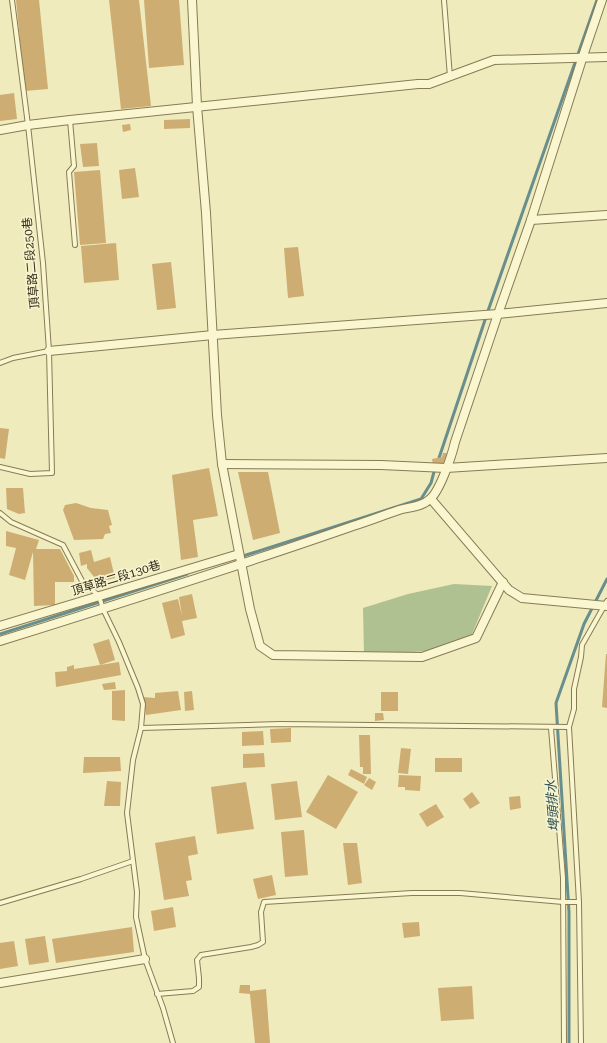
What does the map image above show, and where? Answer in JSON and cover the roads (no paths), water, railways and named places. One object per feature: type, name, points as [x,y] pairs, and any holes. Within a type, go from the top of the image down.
[{"type":"street","points":[[192,0],[197,106],[206,213],[217,415],[222,464],[250,609],[260,646],[273,655],[422,657],[476,638],[503,582]]},
{"type":"street","points":[[0,641],[103,609],[240,558],[301,544],[400,510],[423,504],[431,499],[451,458],[498,314],[531,220],[602,0]]},
{"type":"street","points":[[0,130],[28,125],[197,106],[429,84],[494,60],[583,56],[607,57]]},
{"type":"street","points":[[531,220],[607,215]]},
{"type":"street","points":[[49,351],[213,335],[498,314],[607,303]]},
{"type":"street","points":[[222,464],[381,465],[446,468],[607,458]]},
{"type":"street","points":[[431,499],[509,590],[522,598],[588,604],[606,604]]},
{"type":"street","name":"頂草路二段130巷","points":[[0,626],[99,596],[240,558]]},
{"type":"street","points":[[0,983],[145,959]]},
{"type":"lane","name":"頂草路二段250巷","points":[[0,467],[30,474],[52,473],[49,351],[43,263],[28,125],[12,0]]},
{"type":"lane","points":[[444,0],[450,77]]},
{"type":"lane","points":[[70,120],[74,166],[69,172],[75,244]]},
{"type":"lane","points":[[0,363],[13,358],[49,351]]},
{"type":"lane","points":[[0,513],[11,522],[63,545],[82,581],[99,596],[103,609],[119,642],[143,704],[141,728],[133,760],[127,812],[137,892],[136,917],[145,959],[173,1043]]},
{"type":"lane","points":[[581,1043],[579,902],[569,727],[574,709],[574,690],[581,658],[582,645],[606,604]]},
{"type":"lane","points":[[141,728],[280,724],[569,727]]},
{"type":"lane","points":[[552,728],[563,878],[564,1043]]},
{"type":"lane","points":[[0,903],[81,879],[132,861]]},
{"type":"lane","points":[[157,994],[193,991],[199,987],[197,960],[201,955],[251,947],[263,942],[261,912],[264,902],[412,893],[460,893],[563,902],[579,902]]},
{"type":"waterway","points":[[438,461],[489,308],[597,0]]},
{"type":"waterway","points":[[240,557],[421,499],[431,483],[435,468]]},
{"type":"waterway","points":[[0,634],[187,574]]},
{"type":"waterway","name":"埤頭排水","points":[[569,1043],[569,912],[556,703],[584,624],[607,579]]}]
